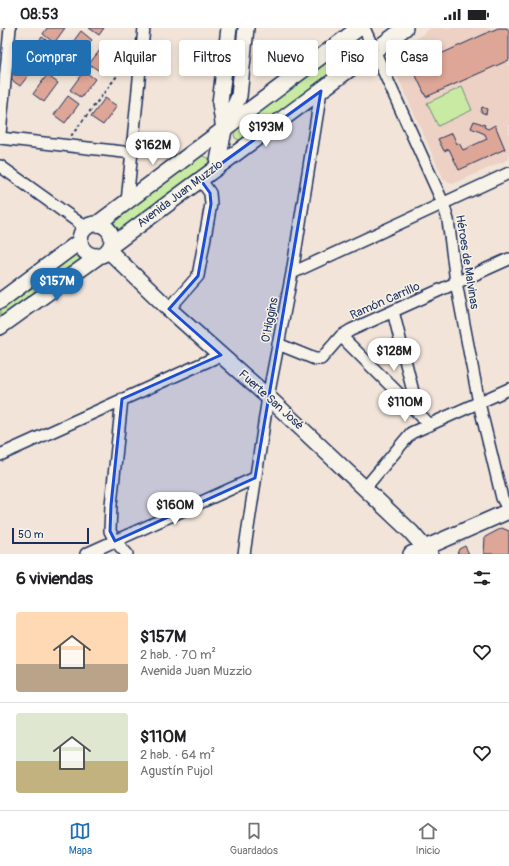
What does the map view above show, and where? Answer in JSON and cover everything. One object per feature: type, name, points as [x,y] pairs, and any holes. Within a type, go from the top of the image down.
[{"type":"main road","points":[[224,130],[220,103],[229,28]]},
{"type":"main road","points":[[217,166],[224,130],[239,96],[246,28]]},
{"type":"main road","points":[[0,301],[79,242],[82,231],[127,202],[359,28]]},
{"type":"main road","name":"Avenida Juan Muzzio","points":[[378,48],[404,28]]},
{"type":"main road","name":"Avenida Juan Muzzio","points":[[0,327],[106,251],[217,166],[341,76]]},
{"type":"main road","points":[[79,242],[84,251],[88,254],[106,251],[112,240],[109,230],[105,226],[91,225]]},
{"type":"main road","name":"Fuerte San José","points":[[106,251],[268,397],[411,532],[428,551]]},
{"type":"main road","points":[[411,554],[428,551],[509,511]]},
{"type":"street","points":[[0,134],[10,28]]},
{"type":"street","points":[[143,40],[144,28]]},
{"type":"street","name":"Héroes de Malvinas","points":[[364,28],[369,40]]},
{"type":"street","name":"Héroes de Malvinas","points":[[378,60],[443,203],[448,220],[456,282],[479,403],[502,498],[509,511]]},
{"type":"street","points":[[127,202],[140,76]]},
{"type":"street","name":"O'Higgins","points":[[244,554],[268,397],[292,273],[321,91]]},
{"type":"street","points":[[0,138],[132,153]]},
{"type":"street","points":[[0,166],[91,225]]},
{"type":"street","points":[[292,273],[509,173]]},
{"type":"street","points":[[169,309],[198,276],[211,204],[210,193],[200,179]]},
{"type":"street","name":"Ramón Carrillo","points":[[278,344],[315,359],[321,359],[341,336],[509,259]]},
{"type":"street","points":[[393,311],[418,413]]},
{"type":"street","points":[[341,336],[430,425]]},
{"type":"street","points":[[0,455],[122,399],[221,356]]},
{"type":"street","points":[[365,488],[411,433],[509,389]]},
{"type":"street","points":[[122,399],[111,505],[110,531],[115,541],[127,554]]},
{"type":"street","points":[[86,554],[255,478]]},
{"type":"path","points":[[64,145],[117,76]]},
{"type":"highlighted area","points":[[321,91],[255,478],[115,541],[110,531],[111,505],[122,399],[221,355],[169,309],[198,276],[211,204],[210,193],[200,179]]},
{"type":"shaded area","points":[[431,28],[509,28],[509,159],[453,184],[444,180],[397,76],[442,76],[442,40],[415,40]]},
{"type":"green space","points":[[235,28],[240,28],[239,40],[234,40]]},
{"type":"green space","points":[[326,62],[327,76],[243,139],[239,140],[235,138],[234,134],[236,130],[308,76],[318,76],[318,68]]},
{"type":"green space","points":[[229,76],[234,76],[231,106],[226,105]]},
{"type":"green space","points":[[462,87],[472,110],[438,126],[427,103]]},
{"type":"green space","points":[[202,156],[209,158],[208,165],[115,233],[109,225]]},
{"type":"green space","points":[[77,249],[84,257],[0,321],[0,308]]},
{"type":"building","points":[[47,28],[65,28],[56,40],[50,40],[43,34]]},
{"type":"building","points":[[89,28],[104,28],[99,35]]},
{"type":"building","points":[[498,28],[507,28],[509,31],[509,60],[426,97],[416,76],[442,76],[442,53]]},
{"type":"building","points":[[81,31],[92,40],[91,41],[91,40],[74,40]]},
{"type":"building","points":[[99,51],[99,71],[91,65],[91,61]]},
{"type":"building","points":[[12,74],[12,76],[28,76],[20,86],[9,78]]},
{"type":"building","points":[[46,76],[58,83],[44,102],[33,94]]},
{"type":"building","points":[[80,76],[91,76],[95,79],[81,98],[70,90]]},
{"type":"building","points":[[68,96],[79,104],[65,123],[54,115]]},
{"type":"building","points":[[105,98],[117,106],[103,125],[91,117]]},
{"type":"building","points":[[482,107],[487,109],[486,114],[481,112]]},
{"type":"building","points":[[474,121],[485,125],[484,127],[488,129],[495,125],[505,149],[459,170],[449,149],[444,151],[438,139],[452,133],[457,144],[459,143],[463,150],[487,139],[485,134],[471,128]]},
{"type":"building","points":[[502,528],[509,531],[509,554],[484,554],[485,537]]},
{"type":"building","points":[[465,546],[469,554],[457,554],[459,549]]}]
